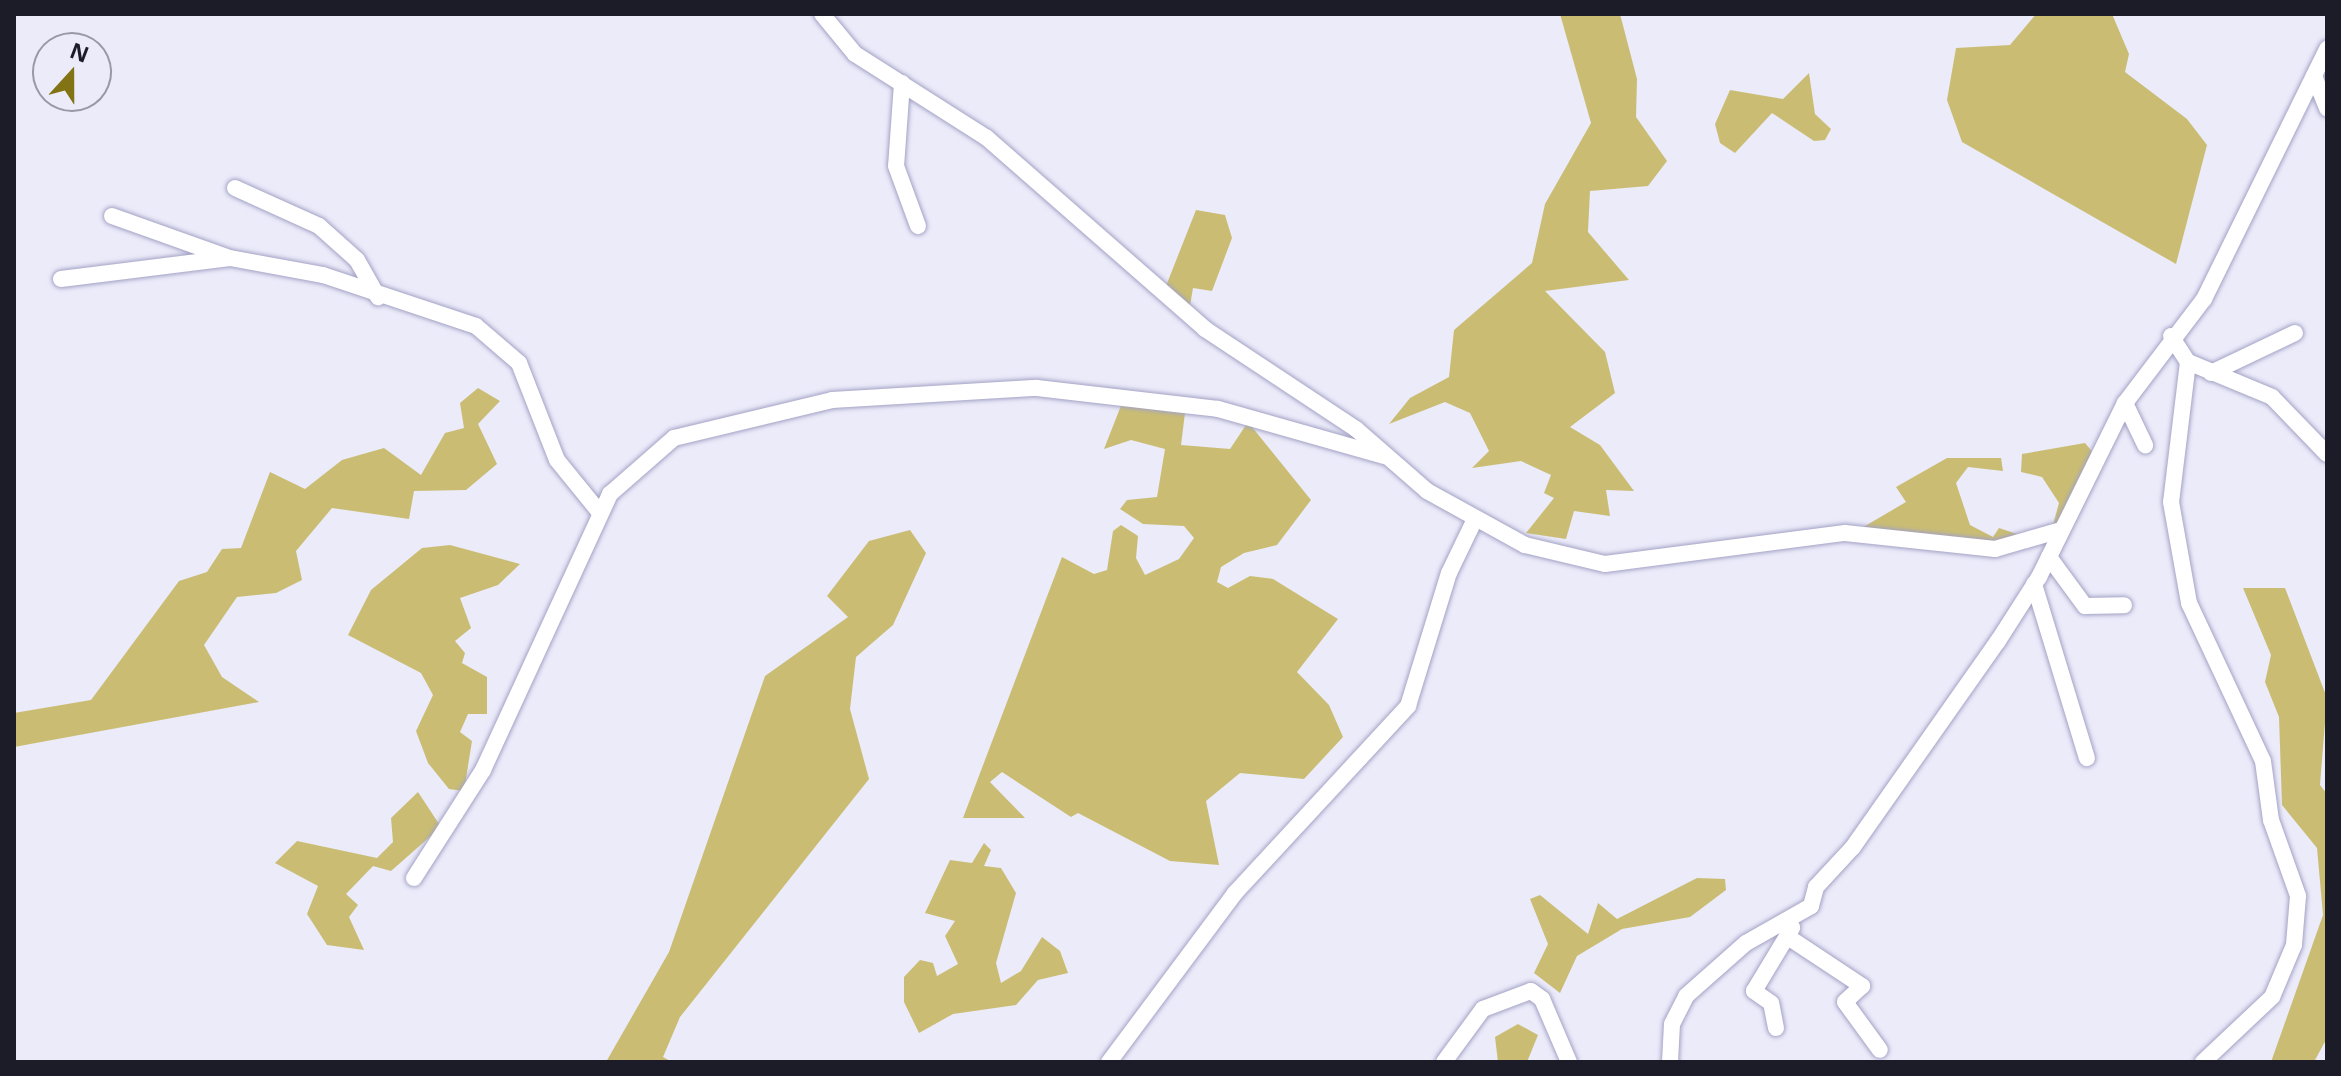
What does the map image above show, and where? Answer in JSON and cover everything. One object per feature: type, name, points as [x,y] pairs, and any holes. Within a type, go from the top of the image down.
[{"type":"street","points":[[822,14],[855,54],[987,138],[1205,329],[1475,519],[1557,558],[1605,564],[1845,533],[1995,549],[2061,530]]},
{"type":"street","points":[[1776,1028],[1771,1003],[1754,991],[1788,937],[1799,912],[1908,774],[2034,584],[2125,403],[2171,336],[2204,299],[2327,49]]},
{"type":"street","points":[[2314,76],[2327,109]]},
{"type":"street","points":[[902,83],[896,166],[918,226]]},
{"type":"street","points":[[235,188],[319,226],[357,260],[378,297]]},
{"type":"street","points":[[112,216],[230,258],[323,275],[378,297],[476,326],[504,344],[530,381],[557,460],[600,513]]},
{"type":"street","points":[[61,279],[230,258]]},
{"type":"street","points":[[2211,373],[2295,333]]},
{"type":"street","points":[[2171,336],[2188,362],[2280,402],[2327,454]]},
{"type":"street","points":[[2188,362],[2171,502],[2189,603],[2263,761],[2271,820],[2298,896],[2294,945],[2272,997],[2203,1062]]},
{"type":"street","points":[[414,878],[478,781],[600,513],[620,481],[674,438],[872,396],[1116,392],[1253,417],[1389,458]]},
{"type":"street","points":[[2125,403],[2145,445]]},
{"type":"street","points":[[1109,1062],[1235,893],[1408,706],[1449,573],[1475,519]]},
{"type":"street","points":[[2049,557],[2085,606],[2124,605]]},
{"type":"street","points":[[2034,584],[2087,758]]},
{"type":"street","points":[[1670,1062],[1672,1024],[1686,996],[1746,943],[1799,912]]},
{"type":"street","points":[[1788,937],[1862,986],[1845,1002],[1880,1050]]},
{"type":"street","points":[[1444,1062],[1483,1009],[1531,991],[1542,999],[1569,1062]]},
{"type":"shaded area","points":[[1560,14],[1620,14],[1637,79],[1636,117],[1667,161],[1648,186],[1590,191],[1588,232],[1629,280],[1545,291],[1605,352],[1615,393],[1570,427],[1600,445],[1634,491],[1606,490],[1610,516],[1574,511],[1566,539],[1526,533],[1554,498],[1544,493],[1551,475],[1521,461],[1472,468],[1489,451],[1470,413],[1445,402],[1389,424],[1410,398],[1449,377],[1454,330],[1532,263],[1545,204],[1591,123]]},
{"type":"shaded area","points":[[2036,14],[2112,14],[2129,54],[2125,72],[2187,119],[2207,145],[2176,264],[1962,142],[1947,100],[1956,48],[2010,45]]},
{"type":"shaded area","points":[[1809,73],[1815,114],[1831,129],[1825,140],[1814,141],[1772,113],[1735,153],[1720,143],[1715,124],[1730,90],[1783,99]]},
{"type":"shaded area","points":[[1196,210],[1225,215],[1232,238],[1212,291],[1193,288],[1190,306],[1166,286]]},
{"type":"shaded area","points":[[478,388],[500,401],[478,424],[497,464],[466,490],[414,491],[409,519],[332,508],[296,551],[302,580],[276,593],[237,597],[204,645],[222,677],[259,702],[14,747],[14,713],[91,700],[179,581],[207,572],[222,549],[241,548],[270,472],[305,489],[342,460],[384,448],[421,475],[445,433],[464,428],[460,403]]},
{"type":"shaded area","points":[[1124,398],[1185,413],[1181,445],[1230,449],[1248,422],[1311,500],[1277,545],[1244,553],[1221,567],[1217,582],[1228,588],[1250,576],[1273,579],[1338,619],[1297,672],[1329,705],[1343,737],[1304,779],[1240,773],[1206,801],[1219,865],[1170,861],[1078,813],[1071,817],[1002,772],[990,782],[1025,818],[963,818],[1062,557],[1094,574],[1107,570],[1113,531],[1121,525],[1138,536],[1136,558],[1145,575],[1179,559],[1194,538],[1184,526],[1143,524],[1120,509],[1127,500],[1157,497],[1165,449],[1131,440],[1104,449]]},
{"type":"shaded area","points":[[2085,443],[2095,455],[2062,527],[1989,554],[1860,529],[1906,502],[1896,487],[1947,458],[2001,458],[2003,471],[1968,467],[1956,483],[1970,525],[1993,537],[1999,528],[2020,535],[2053,525],[2059,503],[2042,477],[2021,472],[2022,454]]},
{"type":"shaded area","points":[[910,530],[926,553],[893,625],[856,657],[850,709],[869,779],[680,1017],[663,1057],[672,1062],[606,1062],[669,952],[765,676],[848,617],[827,596],[869,541]]},
{"type":"shaded area","points":[[450,545],[520,564],[498,585],[460,598],[471,628],[455,641],[465,653],[462,663],[487,677],[487,714],[468,714],[460,732],[472,741],[464,791],[449,789],[428,763],[416,731],[433,695],[421,673],[348,635],[371,590],[422,548]]},
{"type":"shaded area","points":[[2243,588],[2285,588],[2327,698],[2320,785],[2327,794],[2327,1038],[2314,1062],[2271,1062],[2323,915],[2317,848],[2282,805],[2279,717],[2265,682],[2271,655]]},
{"type":"shaded area","points":[[418,792],[441,827],[391,871],[373,866],[346,894],[358,905],[349,917],[364,950],[327,945],[307,914],[318,886],[275,863],[297,841],[377,858],[393,842],[391,818]]},
{"type":"shaded area","points":[[984,843],[991,850],[984,866],[1001,868],[1016,893],[996,963],[1001,983],[1021,971],[1042,937],[1060,951],[1068,973],[1038,980],[1016,1005],[953,1014],[919,1033],[904,1002],[904,977],[920,960],[933,963],[937,976],[958,964],[945,936],[955,921],[925,913],[950,860],[972,863]]},
{"type":"shaded area","points":[[1697,878],[1725,879],[1726,890],[1690,917],[1622,929],[1577,956],[1560,993],[1534,973],[1548,944],[1530,899],[1540,895],[1588,934],[1598,903],[1617,919]]},
{"type":"shaded area","points":[[1518,1024],[1538,1035],[1527,1062],[1498,1062],[1495,1037]]}]
